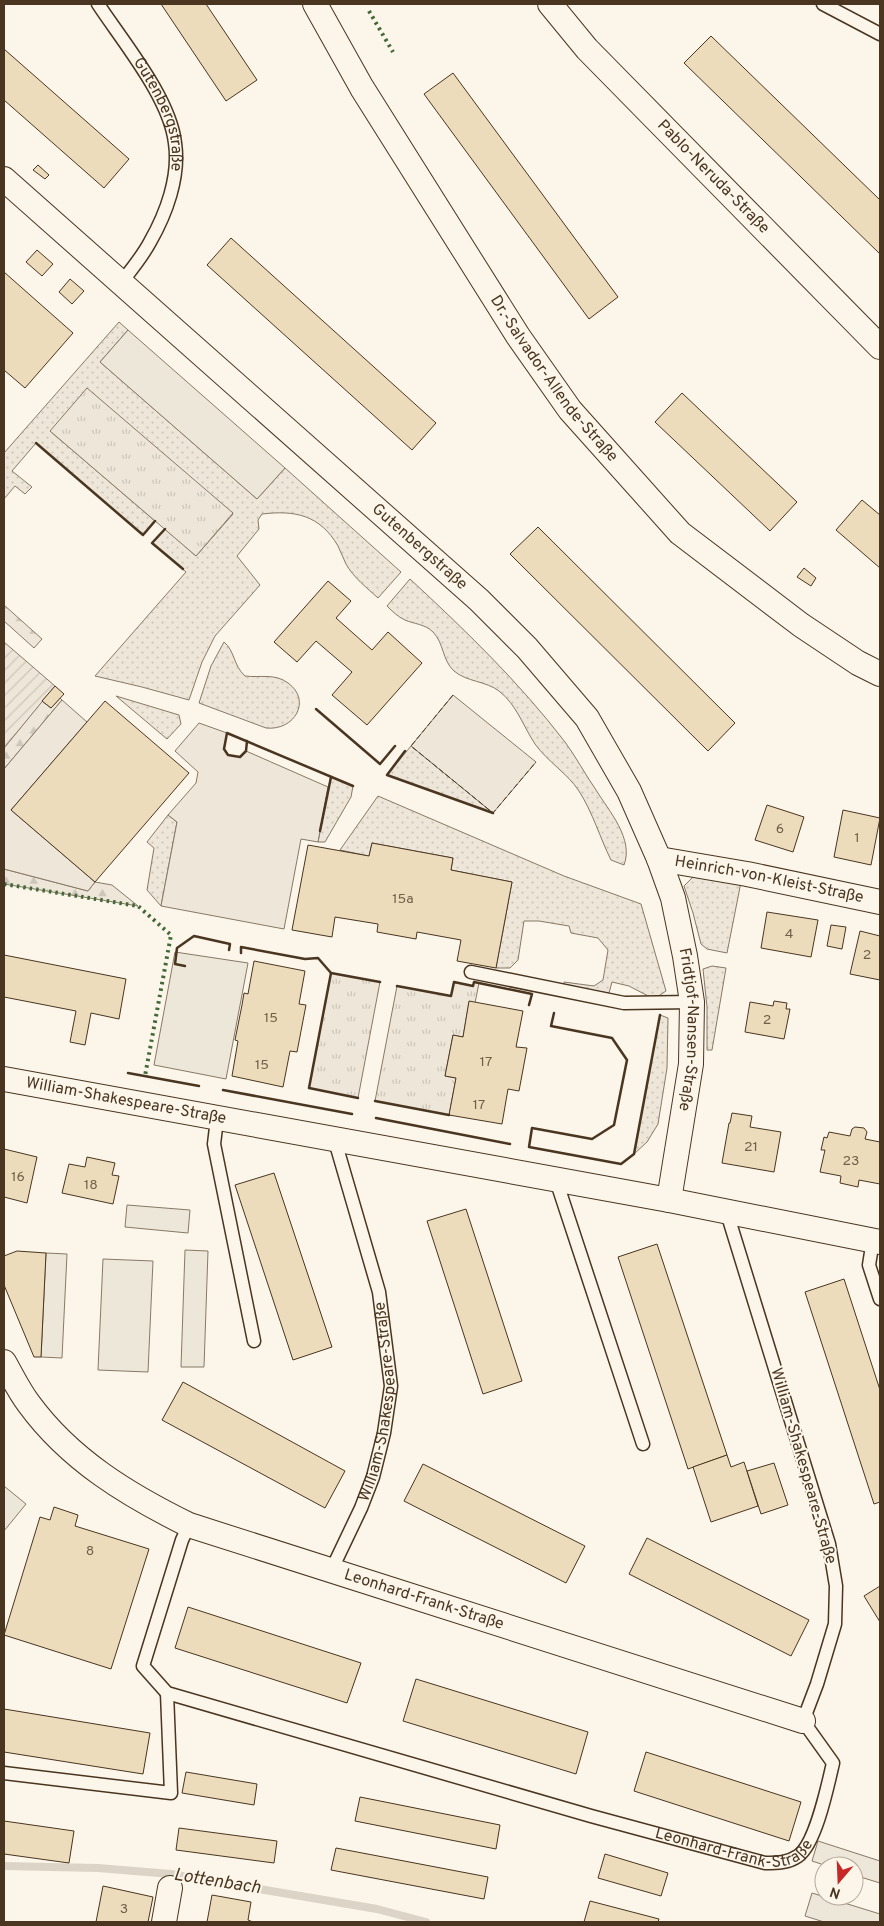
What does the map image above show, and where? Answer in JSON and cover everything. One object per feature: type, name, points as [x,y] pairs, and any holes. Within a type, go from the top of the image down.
[{"type":"street","name":"Dr.-Salvador-Allende-Straße","points":[[315,4],[362,88],[460,245],[518,336],[570,410],[680,534],[801,625],[858,663],[880,674]]},
{"type":"street","name":"Pablo-Neruda-Straße","points":[[550,4],[587,49],[880,347]]},
{"type":"street","name":"Gutenbergstraße","points":[[4,179],[479,600],[528,648],[587,718],[629,791],[659,859]]},
{"type":"street","name":"Heinrich-von-Kleist-Straße","points":[[659,859],[747,874],[880,902]]},
{"type":"street","name":"Fridtjof-Nansen-Straße","points":[[659,859],[673,898],[692,1002],[691,1064],[668,1200]]},
{"type":"street","name":"William-Shakespeare-Straße","points":[[4,1080],[668,1200],[876,1241]]},
{"type":"street","name":"Leonhard-Frank-Straße","points":[[4,1362],[29,1404],[47,1427],[72,1452],[123,1490],[189,1525],[802,1721]]},
{"type":"street","points":[[164,1922],[170,1888]]},
{"type":"lane","name":"Gutenbergstraße","points":[[98,4],[159,95],[169,119],[175,144],[174,178],[165,211],[150,243],[121,283]]},
{"type":"lane","points":[[823,4],[880,34]]},
{"type":"lane","points":[[471,972],[624,1002],[692,1002]]},
{"type":"lane","points":[[217,1119],[214,1144],[254,1341]]},
{"type":"lane","name":"William-Shakespeare-Straße","points":[[331,1571],[361,1508],[373,1477],[384,1433],[391,1386],[379,1292],[335,1140]]},
{"type":"lane","points":[[556,1180],[643,1444]]},
{"type":"lane","name":"William-Shakespeare-Straße","points":[[727,1213],[829,1544],[836,1586],[836,1624],[817,1684],[802,1721]]},
{"type":"lane","points":[[876,1241],[869,1265],[880,1299]]},
{"type":"lane","points":[[4,1773],[171,1793],[167,1693],[143,1666],[182,1540],[189,1525]]},
{"type":"lane","name":"Leonhard-Frank-Straße","points":[[167,1693],[591,1816],[765,1863],[784,1862],[800,1855],[815,1830],[825,1798],[833,1763],[802,1721]]},
{"type":"green space","points":[[119,322],[128,330],[100,362],[257,499],[285,468],[401,572],[378,598],[352,573],[331,536],[315,521],[296,514],[262,514],[258,520],[259,529],[237,556],[260,585],[215,636],[202,662],[189,700],[95,676],[186,572],[152,543],[165,529],[196,556],[233,514],[50,431],[155,521],[143,535],[36,443],[12,471],[32,487],[25,494],[15,486],[4,499],[4,453]]},
{"type":"green space","points":[[87,388],[233,513],[196,556],[50,431]]},
{"type":"green space","points":[[410,579],[491,657],[529,698],[565,742],[619,826],[626,845],[624,865],[611,860],[579,791],[535,744],[511,703],[494,688],[459,675],[450,667],[437,636],[430,629],[402,619],[387,606]]},
{"type":"green space","points":[[4,605],[42,639],[34,648],[4,621]]},
{"type":"green space","points":[[4,642],[55,686],[4,748]]},
{"type":"green space","points":[[224,642],[245,676],[278,678],[288,683],[295,690],[299,698],[299,706],[292,720],[276,728],[266,728],[199,703],[211,666]]},
{"type":"green space","points":[[453,695],[536,762],[493,813],[411,746]]},
{"type":"green space","points":[[116,696],[179,715],[181,724],[167,739]]},
{"type":"green space","points":[[60,698],[62,700],[4,769],[4,748],[42,701],[51,708]]},
{"type":"green space","points":[[62,700],[87,722],[11,810],[95,882],[88,891],[4,869],[4,769]]},
{"type":"green space","points":[[199,723],[227,733],[224,749],[228,755],[240,757],[246,751],[328,787],[318,842],[301,839],[284,929],[161,906],[177,822],[168,815],[196,783],[198,772],[175,751]]},
{"type":"green space","points":[[411,746],[493,813],[387,775]]},
{"type":"green space","points":[[331,777],[353,786],[351,797],[325,842],[318,842]]},
{"type":"green space","points":[[378,796],[564,876],[641,904],[666,991],[654,999],[629,986],[612,982],[609,993],[564,986],[564,982],[594,986],[603,980],[608,950],[598,938],[571,933],[569,926],[539,921],[524,921],[518,960],[510,968],[496,968],[512,882],[451,870],[453,858],[372,843],[369,856],[340,850]]},
{"type":"green space","points":[[168,815],[177,822],[161,906],[147,890],[154,848],[147,842]]},
{"type":"green space","points":[[4,869],[88,891],[95,882],[112,885],[138,906],[4,884]]},
{"type":"green space","points":[[702,874],[741,882],[727,953],[707,949],[701,944],[684,886],[693,877]]},
{"type":"green space","points":[[712,966],[726,968],[712,1050],[707,1050],[707,1007],[703,969]]},
{"type":"green space","points":[[331,973],[380,982],[358,1098],[309,1088]]},
{"type":"green space","points":[[454,982],[473,986],[474,982],[479,983],[475,1003],[469,1002],[463,1037],[453,1035],[445,1076],[456,1078],[449,1115],[375,1101],[397,986],[451,996]]},
{"type":"green space","points":[[660,1015],[668,1018],[667,1068],[658,1124],[647,1142],[634,1154]]},
{"type":"shaded area","points":[[128,330],[285,468],[257,499],[100,362]]},
{"type":"shaded area","points":[[175,952],[248,963],[226,1079],[154,1065]]},
{"type":"shaded area","points":[[127,1205],[190,1210],[188,1233],[125,1227]]},
{"type":"shaded area","points":[[185,1250],[208,1251],[204,1367],[181,1367]]},
{"type":"shaded area","points":[[46,1253],[67,1254],[62,1358],[41,1357]]},
{"type":"shaded area","points":[[103,1259],[153,1261],[148,1372],[98,1370]]},
{"type":"shaded area","points":[[4,1486],[26,1504],[4,1531]]},
{"type":"shaded area","points":[[818,1841],[880,1861],[880,1883],[864,1878],[864,1856],[814,1856],[814,1862],[812,1861]]},
{"type":"shaded area","points":[[812,1893],[814,1894],[814,1906],[854,1906],[880,1914],[880,1922],[824,1922],[805,1916]]},
{"type":"building","points":[[161,4],[206,4],[257,80],[226,101]]},
{"type":"building","points":[[711,36],[880,200],[880,254],[684,63]]},
{"type":"building","points":[[4,49],[129,159],[104,188],[4,100]]},
{"type":"building","points":[[453,73],[618,297],[589,319],[424,94]]},
{"type":"building","points":[[38,165],[49,175],[45,179],[33,170]]},
{"type":"building","points":[[231,238],[436,423],[412,450],[207,265]]},
{"type":"building","points":[[37,250],[53,264],[42,276],[26,262]]},
{"type":"building","points":[[4,272],[73,333],[25,388],[4,370]]},
{"type":"building","points":[[70,279],[84,291],[72,304],[59,292]]},
{"type":"building","points":[[682,393],[797,502],[770,531],[655,422]]},
{"type":"building","points":[[862,500],[880,515],[880,568],[836,530]]},
{"type":"building","points":[[538,527],[735,723],[708,751],[510,554]]},
{"type":"building","points":[[804,568],[816,578],[811,586],[797,577]]},
{"type":"building","points":[[328,581],[351,601],[336,618],[372,650],[388,632],[422,663],[367,725],[332,695],[352,672],[316,641],[297,662],[274,642]]},
{"type":"building","points":[[55,686],[64,694],[51,708],[42,701]]},
{"type":"building","points":[[105,701],[189,773],[95,882],[11,810]]},
{"type":"building","points":[[767,805],[804,817],[793,852],[755,840]]},
{"type":"building","points":[[843,810],[880,818],[871,865],[834,857]]},
{"type":"building","points":[[372,843],[453,858],[451,870],[512,882],[496,968],[457,961],[461,940],[417,932],[416,939],[377,932],[378,924],[335,917],[332,937],[292,930],[308,845],[369,856]]},
{"type":"building","points":[[767,912],[818,920],[811,957],[761,948]]},
{"type":"building","points":[[831,925],[846,927],[842,949],[827,946]]},
{"type":"building","points":[[860,931],[880,936],[880,980],[850,974]]},
{"type":"building","points":[[4,955],[126,979],[119,1019],[91,1013],[85,1045],[70,1042],[76,1011],[4,997]]},
{"type":"building","points":[[254,961],[305,971],[299,1004],[306,1005],[297,1052],[290,1051],[283,1087],[232,1076],[238,1041],[235,1040],[244,993],[248,994]]},
{"type":"building","points":[[469,1001],[523,1011],[516,1047],[527,1048],[519,1091],[508,1089],[502,1124],[449,1115],[456,1078],[445,1076],[453,1035],[463,1037]]},
{"type":"building","points":[[774,1001],[787,1003],[786,1009],[790,1009],[784,1039],[745,1032],[750,1002],[773,1006]]},
{"type":"building","points":[[732,1113],[752,1116],[750,1127],[781,1132],[774,1172],[722,1163]]},
{"type":"building","points":[[855,1127],[864,1128],[867,1132],[865,1139],[880,1142],[880,1184],[859,1180],[858,1187],[840,1183],[841,1176],[820,1172],[825,1150],[821,1150],[824,1137],[827,1138],[829,1132],[850,1136],[852,1129]]},
{"type":"building","points":[[4,1149],[37,1157],[27,1203],[4,1197]]},
{"type":"building","points":[[87,1157],[115,1163],[112,1175],[119,1176],[113,1204],[62,1193],[69,1164],[85,1167]]},
{"type":"building","points":[[274,1173],[332,1347],[293,1360],[235,1185]]},
{"type":"building","points":[[466,1209],[522,1381],[483,1394],[427,1221]]},
{"type":"building","points":[[657,1244],[727,1455],[688,1469],[618,1257]]},
{"type":"building","points":[[17,1251],[46,1253],[41,1357],[34,1357],[4,1285],[4,1256]]},
{"type":"building","points":[[844,1279],[880,1390],[880,1502],[874,1504],[805,1292]]},
{"type":"building","points":[[183,1382],[345,1471],[325,1508],[162,1420]]},
{"type":"building","points":[[727,1455],[731,1467],[744,1462],[758,1506],[711,1522],[693,1467]]},
{"type":"building","points":[[774,1463],[788,1505],[761,1514],[747,1471]]},
{"type":"building","points":[[423,1464],[585,1546],[566,1583],[404,1501]]},
{"type":"building","points":[[54,1507],[78,1515],[75,1526],[149,1549],[111,1669],[4,1635],[40,1517],[50,1520]]},
{"type":"building","points":[[647,1538],[809,1620],[791,1656],[629,1574]]},
{"type":"building","points":[[880,1586],[880,1622],[864,1596]]},
{"type":"building","points":[[188,1607],[361,1663],[347,1703],[175,1648]]},
{"type":"building","points":[[416,1679],[588,1732],[576,1774],[403,1721]]},
{"type":"building","points":[[4,1709],[150,1733],[143,1774],[4,1752]]},
{"type":"building","points":[[646,1752],[801,1802],[789,1841],[634,1791]]},
{"type":"building","points":[[186,1772],[257,1784],[254,1805],[182,1793]]},
{"type":"building","points":[[360,1797],[500,1825],[496,1849],[355,1821]]},
{"type":"building","points":[[4,1821],[74,1831],[69,1863],[4,1854]]},
{"type":"building","points":[[179,1828],[277,1841],[274,1863],[176,1850]]},
{"type":"building","points":[[336,1848],[488,1877],[484,1899],[331,1870]]},
{"type":"building","points":[[605,1854],[668,1873],[661,1896],[598,1878]]},
{"type":"building","points":[[103,1886],[153,1897],[148,1922],[96,1922]]},
{"type":"building","points":[[212,1895],[251,1902],[248,1920],[253,1922],[207,1922]]},
{"type":"building","points":[[590,1901],[659,1919],[658,1922],[584,1922]]},
{"type":"waterway","name":"Lottenbach","points":[[4,1866],[98,1868],[171,1874],[377,1909],[426,1922]]},
{"type":"hedge","points":[[369,11],[393,52]]},
{"type":"hedge","points":[[4,884],[138,906],[171,935],[145,1076]]},
{"type":"fence","points":[[453,695],[411,746],[493,813],[536,762]]},
{"type":"wall","points":[[36,443],[143,535],[155,521]]},
{"type":"wall","points":[[165,529],[152,543],[183,569]]},
{"type":"wall","points":[[316,709],[380,764],[395,746]]},
{"type":"wall","points":[[247,741],[246,751],[240,757],[228,755],[224,749],[227,733],[353,786]]},
{"type":"wall","points":[[405,751],[387,775],[493,813]]},
{"type":"wall","points":[[320,831],[331,777]]},
{"type":"wall","points":[[185,966],[175,964],[177,948],[194,936],[230,944],[229,950]]},
{"type":"wall","points":[[241,953],[241,947],[305,959],[318,958],[331,973],[380,982]]},
{"type":"wall","points":[[331,973],[309,1088],[358,1098]]},
{"type":"wall","points":[[397,986],[451,996],[454,982],[473,986],[474,982],[532,994],[529,1005]]},
{"type":"wall","points":[[554,1013],[551,1026],[612,1038],[627,1060],[614,1125],[592,1139],[532,1128],[529,1147],[621,1164],[634,1154],[660,1015]]},
{"type":"wall","points":[[128,1073],[199,1086]]},
{"type":"wall","points":[[223,1090],[352,1114]]},
{"type":"wall","points":[[375,1101],[449,1115]]},
{"type":"wall","points":[[376,1118],[510,1144]]}]
